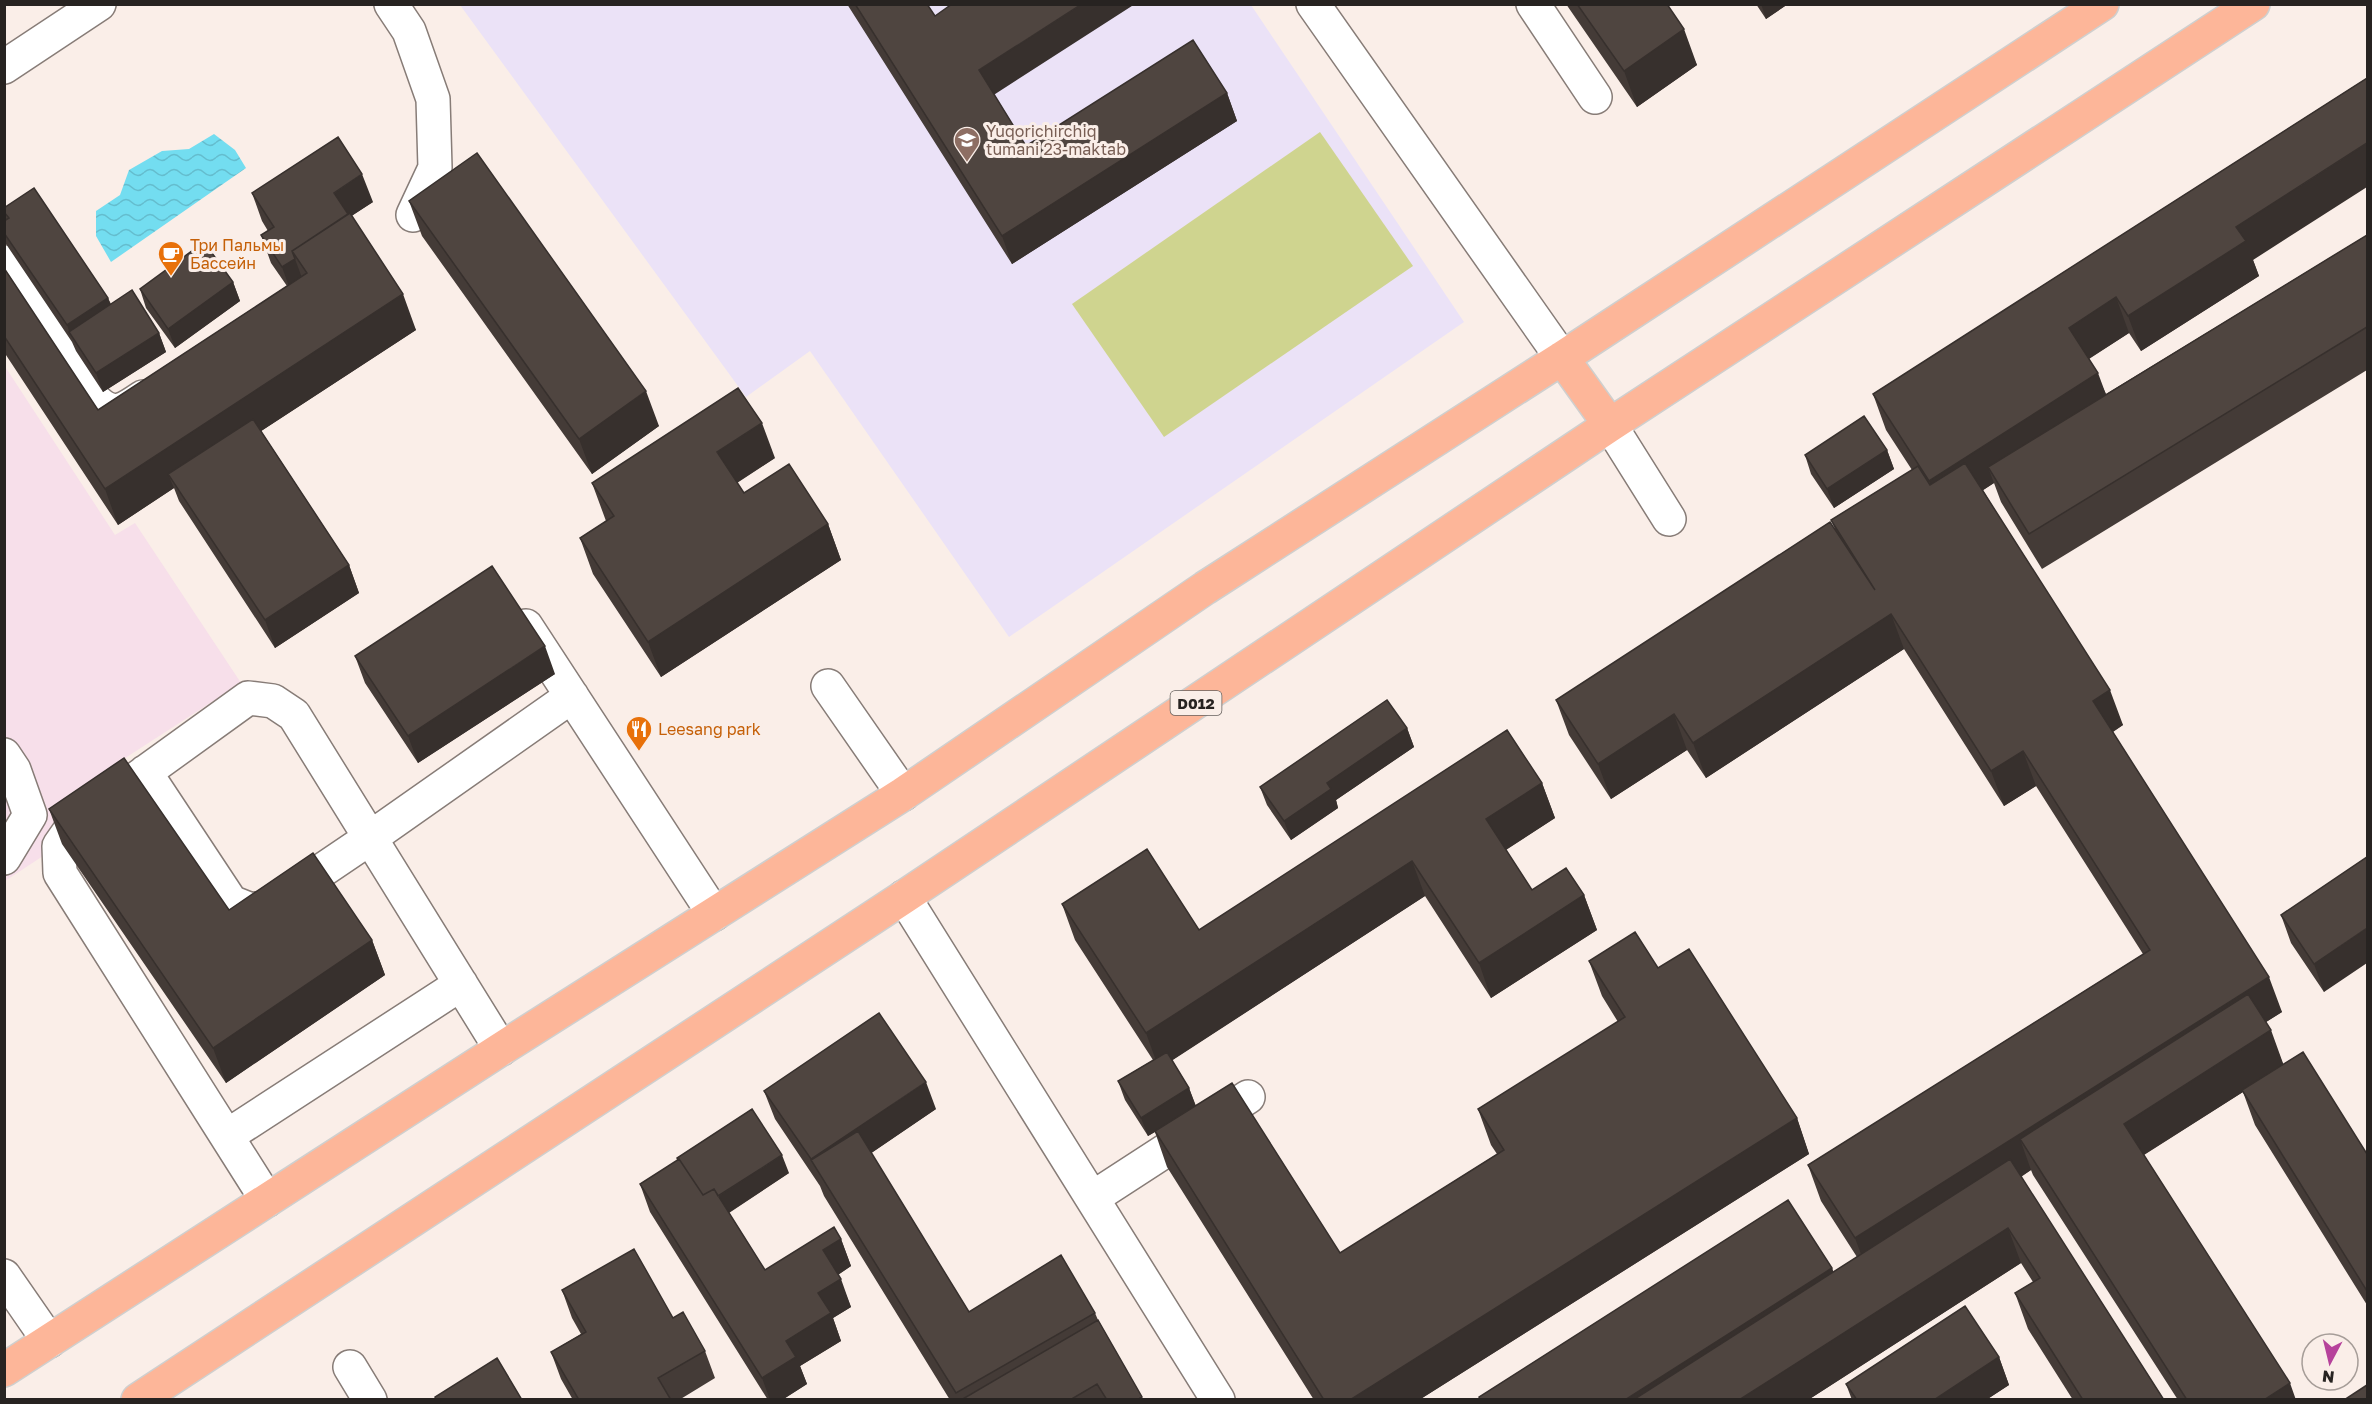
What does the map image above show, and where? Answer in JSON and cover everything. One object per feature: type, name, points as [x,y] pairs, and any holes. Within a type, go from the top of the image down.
[{"type":"highway","points":[[4,1370],[501,1049],[903,794],[1205,588],[1562,358],[2102,4]]},
{"type":"highway","name":"D012","points":[[138,1400],[904,897],[1610,425],[2253,4]]},
{"type":"highway","points":[[1562,358],[1610,425]]},
{"type":"street","points":[[4,66],[99,4]]},
{"type":"street","points":[[392,4],[409,31],[433,99],[435,168],[413,215]]},
{"type":"street","points":[[1313,4],[1562,358]]},
{"type":"street","points":[[1533,4],[1595,97]]},
{"type":"street","points":[[4,262],[95,400],[105,409],[116,411],[128,407],[167,381]]},
{"type":"street","points":[[1610,425],[1669,519]]},
{"type":"street","points":[[512,604],[714,914]]},
{"type":"street","points":[[828,686],[903,794]]},
{"type":"street","points":[[145,772],[231,902],[251,910],[268,907],[572,696]]},
{"type":"street","points":[[267,1200],[60,873],[60,846],[75,823],[248,698],[273,701],[294,715],[501,1049]]},
{"type":"street","points":[[4,754],[14,770],[30,815],[4,858]]},
{"type":"street","points":[[904,897],[957,985],[1094,1197],[1218,1400]]},
{"type":"street","points":[[226,1136],[461,984]]},
{"type":"street","points":[[1094,1197],[1248,1097]]},
{"type":"street","points":[[4,1276],[49,1341]]},
{"type":"street","points":[[350,1367],[370,1400]]},
{"type":"shaded area","name":"Yuqorichirchiq tumani 23-maktab","points":[[460,5],[1251,5],[1464,322],[1009,637],[810,351],[746,397]]},
{"type":"shaded area","points":[[4,365],[115,535],[135,523],[241,683],[65,797],[43,856],[5,881]]},
{"type":"green space","points":[[1320,132],[1413,266],[1164,437],[1072,304]]},
{"type":"water","points":[[214,134],[235,150],[246,168],[111,262],[96,236],[96,211],[120,195],[129,170],[162,151],[189,149]]},
{"type":"building","points":[[855,4],[927,4],[935,16],[952,4],[1082,4],[979,70],[1026,146],[1193,40],[1227,93],[1002,236]]},
{"type":"building","points":[[1577,4],[1667,4],[1684,29],[1624,71]]},
{"type":"building","points":[[2367,78],[2367,143],[2236,227],[2246,241],[2128,316],[2116,297],[2069,328],[2098,373],[1929,481],[1873,394]]},
{"type":"building","points":[[338,137],[362,174],[334,193],[348,214],[292,251],[295,259],[282,267],[261,235],[274,227],[252,193]]},
{"type":"building","points":[[477,153],[646,391],[579,439],[409,201]]},
{"type":"building","points":[[34,188],[108,298],[67,325],[4,233],[4,221],[9,218],[4,208]]},
{"type":"building","points":[[350,213],[403,294],[105,489],[4,336],[4,268],[98,410],[307,273],[292,251]]},
{"type":"building","points":[[2367,235],[2367,327],[2029,534],[1988,467]]},
{"type":"building","points":[[204,242],[233,282],[168,329],[140,289]]},
{"type":"building","points":[[132,290],[159,333],[96,373],[69,332]]},
{"type":"building","points":[[738,388],[762,423],[717,452],[744,493],[789,464],[828,524],[648,642],[580,538],[614,516],[592,483]]},
{"type":"building","points":[[1864,416],[1887,450],[1827,489],[1805,455]]},
{"type":"building","points":[[253,419],[349,565],[265,620],[168,474]]},
{"type":"building","points":[[1965,463],[2110,690],[2093,701],[2269,977],[1855,1238],[1808,1165],[2150,950],[2023,751],[1991,771],[1891,614],[1693,743],[1674,714],[1598,764],[1556,700],[1830,522],[1875,590],[1831,520],[1918,466],[1930,485]]},
{"type":"building","points":[[492,566],[545,646],[408,736],[355,656]]},
{"type":"building","points":[[1387,700],[1407,728],[1327,783],[1331,789],[1284,821],[1260,787]]},
{"type":"building","points":[[1507,730],[1542,783],[1486,819],[1532,890],[1566,868],[1584,895],[1479,963],[1412,861],[1146,1033],[1062,904],[1147,849],[1199,930]]},
{"type":"building","points":[[124,758],[229,910],[313,853],[372,940],[213,1048],[49,809]]},
{"type":"building","points":[[2367,857],[2367,928],[2314,964],[2281,915]]},
{"type":"building","points":[[1635,932],[1658,968],[1689,949],[1797,1118],[1350,1400],[1324,1400],[1155,1131],[1232,1083],[1340,1253],[1504,1150],[1478,1109],[1625,1017],[1589,961]]},
{"type":"building","points":[[2248,994],[2271,1030],[2124,1124],[2290,1383],[2264,1400],[2187,1400],[2020,1139]]},
{"type":"building","points":[[879,1013],[926,1082],[811,1159],[764,1091]]},
{"type":"building","points":[[1167,1052],[1189,1088],[1141,1118],[1118,1081]]},
{"type":"building","points":[[2303,1052],[2367,1154],[2367,1291],[2242,1090]]},
{"type":"building","points":[[752,1109],[782,1155],[718,1196],[714,1189],[703,1195],[677,1158]]},
{"type":"building","points":[[858,1131],[969,1312],[1061,1255],[1095,1313],[956,1393],[811,1160]]},
{"type":"building","points":[[679,1159],[703,1195],[714,1189],[765,1270],[834,1227],[841,1239],[823,1250],[841,1279],[818,1293],[831,1313],[786,1341],[796,1357],[762,1378],[640,1184]]},
{"type":"building","points":[[2010,1159],[2164,1400],[2083,1400],[2015,1293],[2040,1278],[2008,1228],[1739,1400],[1633,1400]]},
{"type":"building","points":[[1788,1200],[1832,1268],[1625,1400],[1480,1400],[1479,1397]]},
{"type":"building","points":[[634,1249],[673,1318],[683,1312],[705,1351],[658,1378],[671,1400],[579,1400],[551,1352],[586,1332],[562,1290]]},
{"type":"building","points":[[1965,1306],[1999,1357],[1934,1400],[1857,1400],[1846,1384]]},
{"type":"building","points":[[1098,1320],[1142,1397],[1137,1400],[1107,1400],[1097,1384],[1070,1400],[961,1400]]},
{"type":"building","points":[[497,1358],[522,1400],[436,1400],[435,1397]]},
{"type":"building","points":[[2367,1385],[2367,1400],[2344,1400],[2360,1392]]},
{"type":"place","name":"Yuqorichirchiq tumani 23-maktab","points":[[967,163]]},
{"type":"place","name":"Три Пальмы Бассейн","points":[[171,277]]},
{"type":"place","name":"Leesang park","points":[[639,752]]}]
